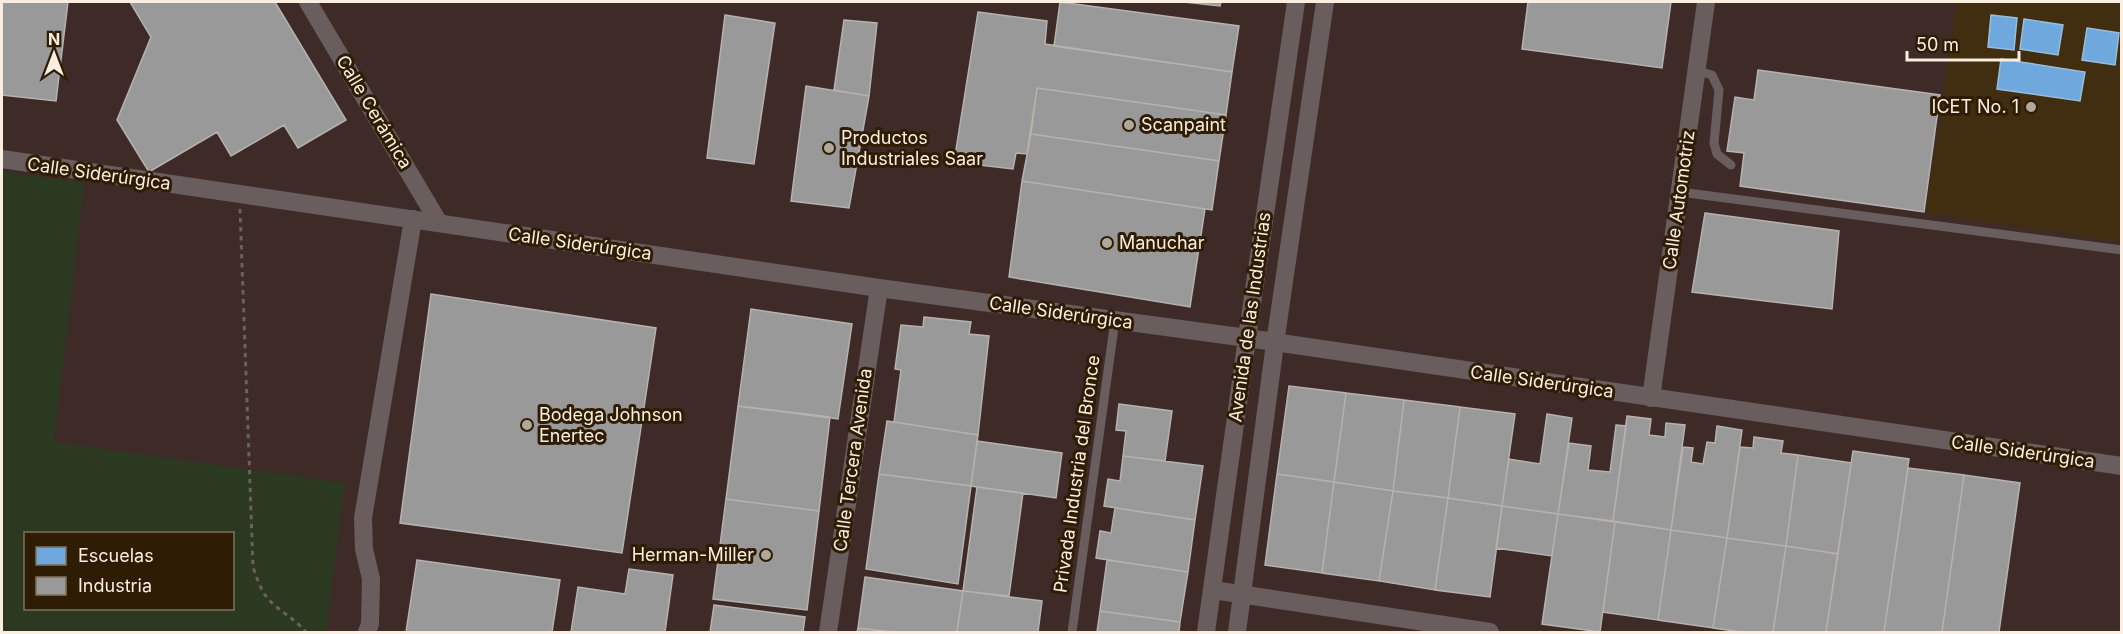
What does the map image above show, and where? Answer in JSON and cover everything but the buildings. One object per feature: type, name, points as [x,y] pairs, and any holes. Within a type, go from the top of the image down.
[{"type":"street","name":"Calle Cerámica","points":[[308,2],[439,223]]},
{"type":"street","name":"Avenida de las Industrias","points":[[1206,633],[1246,338],[1296,2]]},
{"type":"street","name":"Avenida de las Industrias","points":[[1237,633],[1275,343],[1325,2]]},
{"type":"street","name":"Calle Automotriz","points":[[1651,398],[1706,2]]},
{"type":"street","name":"Calle Siderúrgica","points":[[2,159],[879,288],[1246,338],[2121,466]]},
{"type":"street","points":[[367,633],[370,624],[371,579],[364,549],[363,518],[413,219]]},
{"type":"street","name":"Calle Tercera Avenida","points":[[828,633],[879,288]]},
{"type":"street","points":[[1213,590],[1490,633]]},
{"type":"lane","points":[[1697,71],[1712,75],[1717,81],[1719,90],[1714,143],[1717,154],[1731,165]]},
{"type":"lane","points":[[1680,192],[2121,250]]},
{"type":"lane","name":"Privada Industria del Bronce","points":[[1072,633],[1115,320]]},
{"type":"path","points":[[239,194],[253,567],[259,585],[268,599],[301,626],[306,633]]},
{"type":"shaded area","points":[[2,2],[2121,2],[2121,632],[2,632]]},
{"type":"shaded area","name":"ICET No. 1","points":[[1957,2],[2121,2],[2121,242],[1925,213]]},
{"type":"green space","points":[[2,171],[84,183],[54,442],[345,483],[326,632],[2,632]]},
{"type":"place","name":"ICET No. 1","points":[[2031,107]]},
{"type":"place","name":"Scanpaint","points":[[1129,125]]},
{"type":"place","name":"Productos Industriales Saar","points":[[829,148]]},
{"type":"place","name":"Manuchar","points":[[1107,243]]},
{"type":"place","name":"Bodega Johnson Enertec","points":[[527,425]]},
{"type":"place","name":"Herman-Miller","points":[[766,555]]}]
